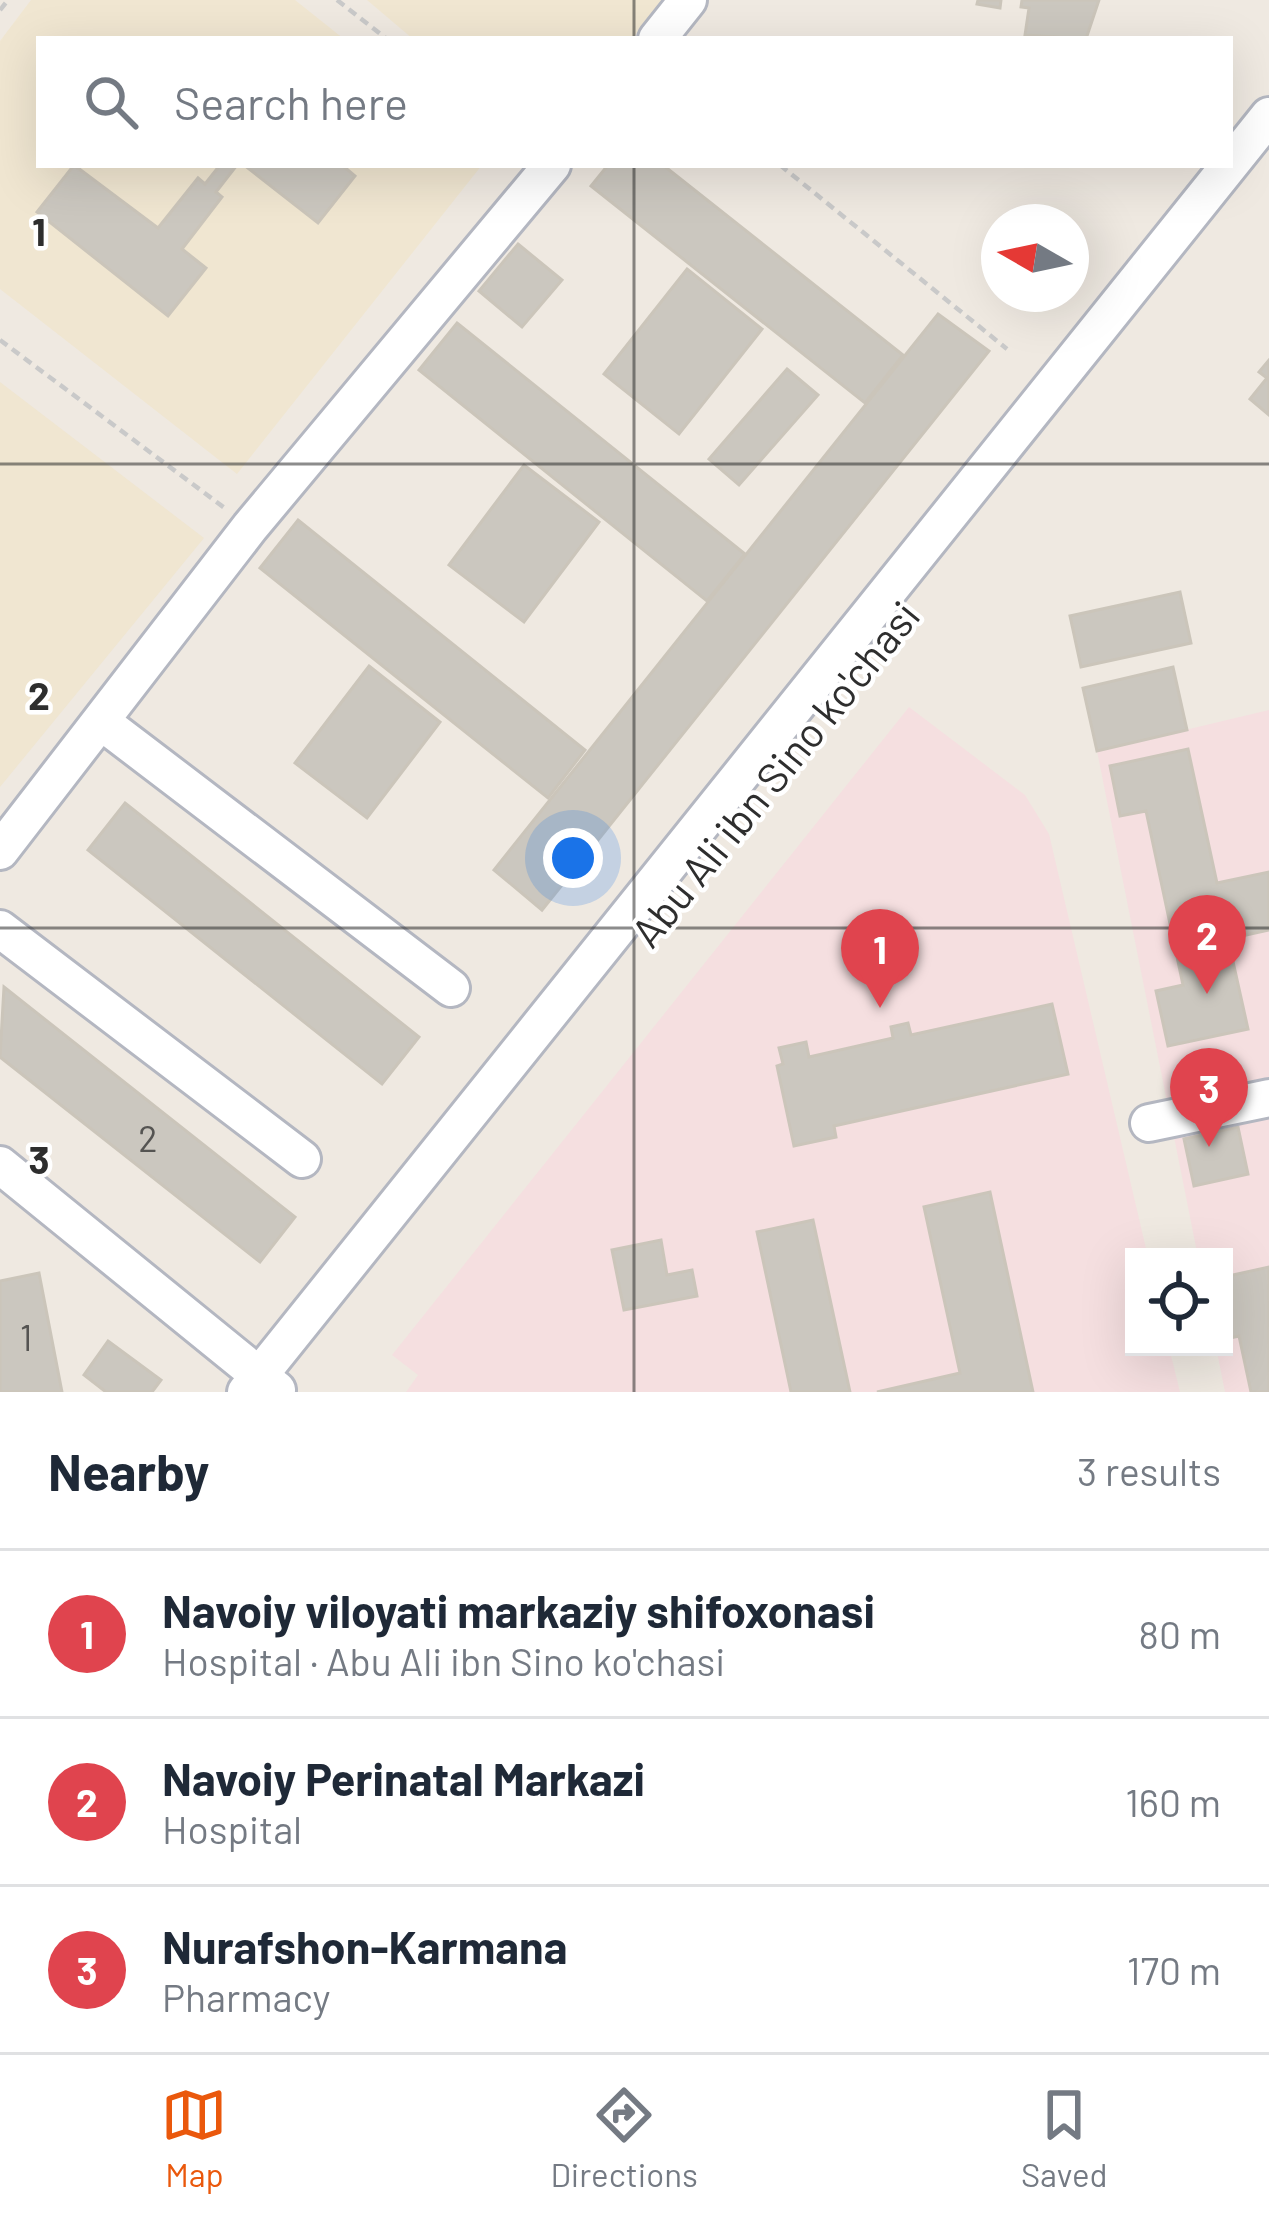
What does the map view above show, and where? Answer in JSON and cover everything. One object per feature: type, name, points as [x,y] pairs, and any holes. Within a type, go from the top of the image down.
[{"type":"street","points":[[659,36],[688,0]]},
{"type":"street","name":"Abu Ali ibn Sino ko'chasi","points":[[1233,162],[1269,116]]},
{"type":"street","name":"Abu Ali ibn Sino ko'chasi","points":[[264,1387],[1269,151]]},
{"type":"street","points":[[0,851],[250,527],[549,168]]},
{"type":"street","name":"Abu Ali ibn Sino ko'chasi","points":[[264,1387],[1228,168]]},
{"type":"street","points":[[103,723],[451,988]]},
{"type":"street","points":[[0,929],[302,1159]]},
{"type":"street","points":[[1149,1123],[1269,1098]]},
{"type":"street","points":[[0,1165],[264,1387]]},
{"type":"path","points":[[0,10],[8,0]]},
{"type":"path","points":[[337,0],[383,36]]},
{"type":"path","points":[[784,168],[1007,349]]},
{"type":"path","points":[[0,340],[250,527]]},
{"type":"shaded area","points":[[31,0],[295,0],[340,36],[36,36],[36,168],[480,168],[237,474],[0,289],[0,41]]},
{"type":"shaded area","points":[[367,0],[662,0],[634,36],[409,36]]},
{"type":"shaded area","points":[[0,382],[204,538],[0,787]]},
{"type":"shaded area","points":[[909,707],[1025,795],[1049,834],[1146,1248],[1125,1248],[1125,1356],[1171,1356],[1180,1392],[406,1392],[418,1375],[392,1355]]},
{"type":"shaded area","points":[[1269,710],[1269,1392],[1225,1392],[1218,1356],[1233,1356],[1233,1248],[1196,1248],[1097,751]]},
{"type":"building","points":[[978,0],[1001,0],[1000,8],[977,4]]},
{"type":"building","points":[[1022,0],[1099,0],[1087,36],[1025,35],[1029,8],[1021,7]]},
{"type":"building","points":[[72,168],[78,168],[158,228],[198,178],[205,184],[218,168],[235,168],[216,192],[222,197],[182,249],[206,268],[168,316],[37,212]]},
{"type":"building","points":[[248,168],[346,168],[355,176],[318,223]]},
{"type":"building","points":[[606,168],[667,168],[903,355],[865,403],[591,186]]},
{"type":"building","points":[[518,244],[562,280],[522,327],[479,291]]},
{"type":"building","points":[[687,269],[762,329],[679,434],[604,374]]},
{"type":"building","points":[[938,314],[989,351],[542,910],[494,870]]},
{"type":"building","points":[[457,323],[745,554],[707,601],[419,370]]},
{"type":"building","points":[[1269,360],[1269,415],[1250,399],[1267,378],[1259,372]]},
{"type":"building","points":[[787,369],[818,395],[739,485],[709,459]]},
{"type":"building","points":[[524,465],[599,522],[524,622],[449,565]]},
{"type":"building","points":[[298,520],[585,750],[548,798],[260,568]]},
{"type":"building","points":[[1180,592],[1191,643],[1081,667],[1070,616]]},
{"type":"building","points":[[369,666],[440,722],[367,818],[295,763]]},
{"type":"building","points":[[1173,667],[1187,730],[1097,751],[1083,688]]},
{"type":"building","points":[[1188,749],[1217,883],[1269,872],[1269,930],[1228,939],[1248,1029],[1168,1046],[1156,991],[1183,985],[1146,811],[1120,816],[1110,766]]},
{"type":"building","points":[[125,803],[419,1037],[382,1084],[88,850]]},
{"type":"building","points":[[4,987],[295,1217],[260,1262],[0,1057]]},
{"type":"building","points":[[1052,1004],[1068,1074],[834,1126],[836,1137],[794,1146],[777,1066],[783,1064],[779,1048],[806,1042],[809,1057],[893,1038],[891,1027],[908,1023],[911,1035]]},
{"type":"building","points":[[1238,1127],[1248,1174],[1194,1186],[1184,1139]]},
{"type":"building","points":[[990,1192],[1033,1392],[877,1392],[960,1373],[924,1207]]},
{"type":"building","points":[[813,1220],[850,1392],[791,1392],[757,1232]]},
{"type":"building","points":[[661,1240],[667,1275],[692,1270],[697,1296],[624,1310],[612,1250]]},
{"type":"building","points":[[1269,1267],[1269,1392],[1251,1392],[1239,1336],[1233,1337],[1233,1275]]},
{"type":"building","points":[[39,1273],[62,1392],[0,1392],[0,1281]]},
{"type":"building","points":[[108,1341],[161,1380],[152,1392],[106,1392],[84,1375]]},
{"type":"place","name":"Navoiy Perinatal Markazi","points":[[1207,994]]},
{"type":"place","name":"Navoiy viloyati markaziy shifoxonasi","points":[[880,1008]]},
{"type":"place","name":"Nurafshon-Karmana","points":[[1209,1147]]}]
